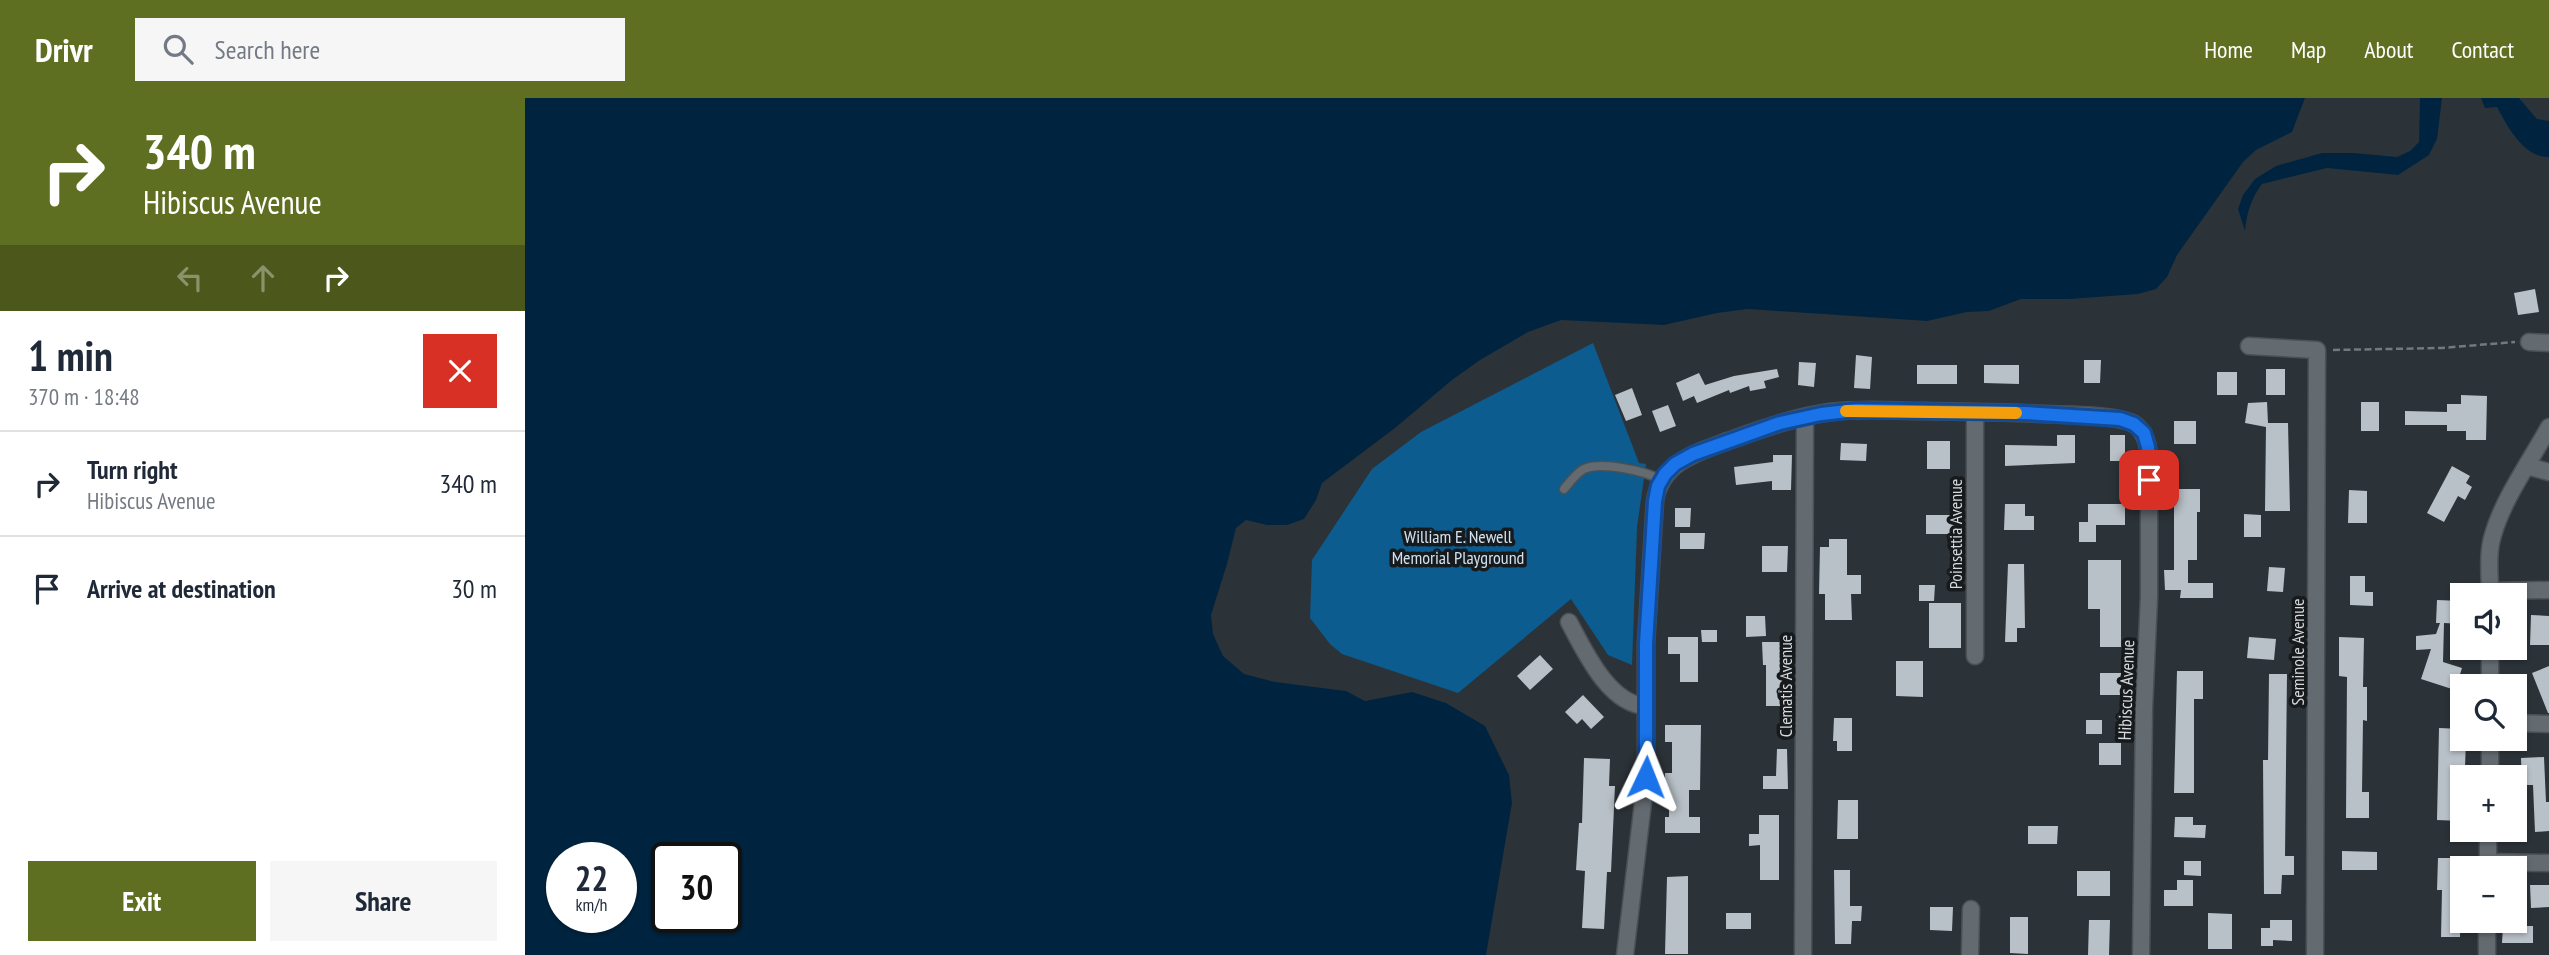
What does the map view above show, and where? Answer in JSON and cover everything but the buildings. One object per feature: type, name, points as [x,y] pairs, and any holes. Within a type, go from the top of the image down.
[{"type":"street","points":[[2529,342],[2549,343]]},
{"type":"street","points":[[2249,346],[2317,350]]},
{"type":"street","name":"Seminole Avenue","points":[[2315,955],[2317,350]]},
{"type":"street","points":[[1625,955],[1646,777],[1647,637],[1655,501],[1661,480],[1675,464],[1693,454],[1780,423],[1805,417],[1857,410],[1975,412]]},
{"type":"street","name":"Hibiscus Avenue","points":[[1975,412],[2113,418],[2127,421],[2139,428],[2148,447],[2149,597],[2144,708],[2141,955]]},
{"type":"street","name":"Poinsettia Avenue","points":[[1975,412],[1975,656]]},
{"type":"street","name":"Clematis Avenue","points":[[1803,955],[1805,417]]},
{"type":"street","points":[[2490,583],[2493,534],[2500,516],[2549,427]]},
{"type":"street","points":[[2528,466],[2549,472]]},
{"type":"street","points":[[2527,591],[2549,590]]},
{"type":"street","points":[[1569,622],[1601,675],[1629,701],[1646,706]]},
{"type":"street","points":[[2527,723],[2549,724]]},
{"type":"street","points":[[2527,864],[2549,863]]},
{"type":"street","points":[[1971,909],[1971,955]]},
{"type":"street","points":[[2487,933],[2487,955]]},
{"type":"lane","points":[[1564,489],[1580,471],[1591,466],[1641,471],[1661,480]]},
{"type":"path","points":[[2317,350],[2441,348],[2529,342]]},
{"type":"green space","name":"William E. Newell Memorial Playground","points":[[1593,343],[1639,463],[1646,464],[1637,527],[1632,665],[1608,655],[1571,599],[1458,693],[1342,654],[1330,644],[1310,618],[1312,560],[1372,469],[1421,432]]},
{"type":"shaded area","points":[[525,98],[2305,98],[2292,132],[2256,150],[2243,162],[2177,255],[2167,277],[2156,289],[2138,294],[2021,299],[1989,311],[1967,312],[1927,321],[1748,309],[1664,325],[1561,320],[1528,332],[1452,380],[1395,428],[1322,483],[1316,500],[1304,519],[1287,525],[1267,525],[1246,520],[1236,528],[1211,615],[1213,634],[1223,656],[1244,674],[1275,682],[1346,691],[1365,701],[1412,692],[1446,703],[1485,726],[1509,775],[1512,803],[1486,955],[525,955]]},
{"type":"shaded area","points":[[2420,98],[2442,98],[2437,139],[2429,155],[2398,175],[2327,168],[2262,184],[2250,206],[2245,231],[2238,209],[2243,195],[2255,179],[2276,166],[2322,153],[2397,157],[2410,151],[2419,142]]},
{"type":"shaded area","points":[[2481,98],[2519,98],[2537,119],[2549,121],[2549,157],[2540,156],[2524,147],[2497,107],[2485,108]]},
{"type":"slow traffic","points":[[1846,411],[2016,413]]},
{"type":"route","points":[[1646,777],[1646,644],[1655,501],[1661,480],[1675,464],[1702,450],[1780,423],[1832,412],[1870,410],[2025,413],[2113,418],[2134,424],[2144,433],[2146,439],[2149,480]]}]
